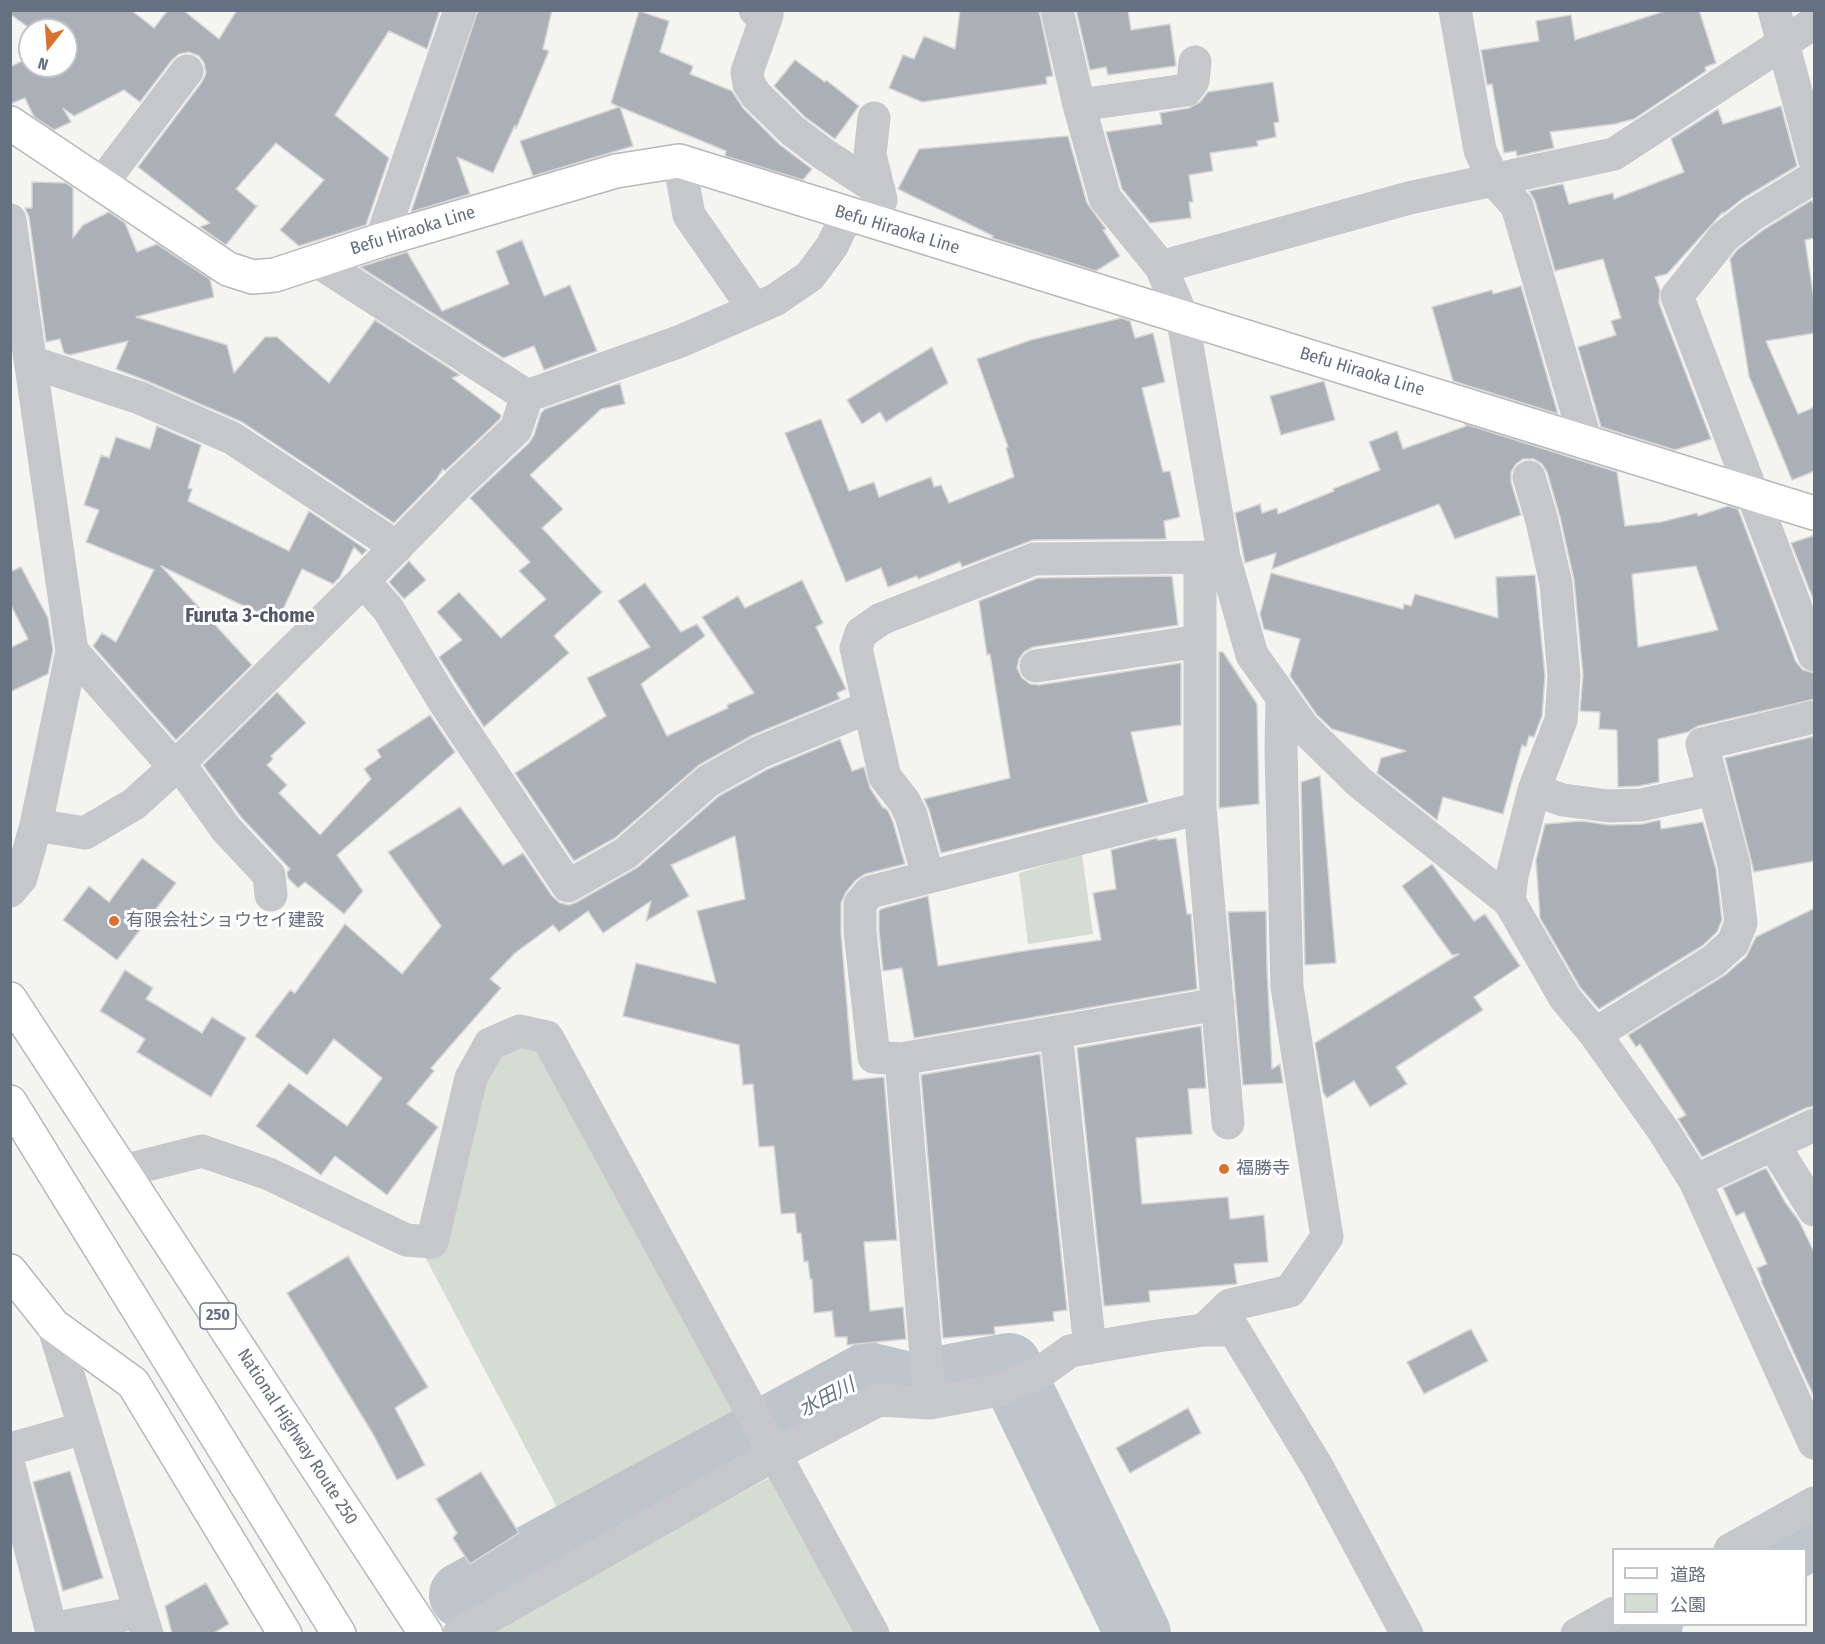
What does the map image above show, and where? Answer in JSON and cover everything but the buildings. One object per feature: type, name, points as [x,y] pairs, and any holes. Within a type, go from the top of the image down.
[{"type":"main road","name":"Befu Hiraoka Line","points":[[10,123],[228,269],[253,277],[275,276],[381,240],[616,171],[679,161],[1815,513]]},
{"type":"main road","name":"National Highway Route 250","points":[[10,999],[426,1634]]},
{"type":"main road","points":[[10,1102],[339,1634]]},
{"type":"main road","points":[[10,1271],[53,1325],[133,1383],[285,1634]]},
{"type":"street","points":[[381,240],[460,10]]},
{"type":"street","points":[[755,10],[767,15],[747,72],[749,84],[756,95],[793,131],[879,190]]},
{"type":"street","points":[[1057,10],[1079,105],[1105,198],[1161,267],[1182,316],[1212,557],[1252,655],[1303,727],[1359,782],[1509,901],[1565,998],[1595,1034],[1663,1130],[1695,1181],[1815,1443]]},
{"type":"street","points":[[1455,10],[1480,150],[1493,179],[1517,206],[1586,442]]},
{"type":"street","points":[[1774,10],[1815,158]]},
{"type":"street","points":[[1161,267],[1408,198],[1614,154],[1815,23]]},
{"type":"street","points":[[1079,105],[1186,90],[1193,81],[1195,62]]},
{"type":"street","points":[[102,183],[187,70]]},
{"type":"street","points":[[874,118],[870,155],[889,227]]},
{"type":"street","points":[[679,161],[689,215],[754,309]]},
{"type":"street","points":[[1815,180],[1808,181],[1752,216],[1724,237],[1677,296],[1815,655]]},
{"type":"street","points":[[527,396],[681,341],[774,300],[810,276],[832,246],[847,214]]},
{"type":"street","points":[[10,220],[17,316],[31,362],[72,651],[36,825],[21,878],[10,891]]},
{"type":"street","points":[[317,261],[527,396]]},
{"type":"street","points":[[31,362],[140,398],[232,438],[396,547]]},
{"type":"street","points":[[36,825],[85,833],[134,804],[176,766],[516,429],[527,396]]},
{"type":"street","points":[[1509,901],[1512,876],[1534,790],[1561,720],[1564,676],[1556,584],[1542,521],[1529,477]]},
{"type":"street","points":[[1212,557],[1200,641],[1200,808],[1228,1123]]},
{"type":"street","points":[[928,876],[911,815],[904,801],[885,777],[856,648],[861,633],[881,619],[1034,560],[1212,557]]},
{"type":"street","points":[[363,581],[388,609],[443,700],[568,886],[626,853],[708,781],[760,752],[869,707]]},
{"type":"street","points":[[1036,666],[1200,641]]},
{"type":"street","points":[[72,651],[176,766],[188,776],[226,829],[269,875],[271,895]]},
{"type":"street","points":[[1204,1330],[1230,1305],[1290,1292],[1327,1237],[1287,987],[1281,751],[1282,698]]},
{"type":"street","points":[[1595,1034],[1713,961],[1733,944],[1741,923],[1734,865],[1702,744],[1815,717]]},
{"type":"street","points":[[1534,790],[1563,800],[1609,806],[1641,805],[1714,789]]},
{"type":"street","points":[[1200,808],[870,892],[860,904],[860,932],[874,1058],[901,1059],[1218,1004]]},
{"type":"street","points":[[123,1171],[202,1151],[268,1174],[406,1240],[432,1242],[471,1078],[490,1044],[520,1031],[547,1037],[873,1634]]},
{"type":"street","points":[[1056,1032],[1090,1348]]},
{"type":"street","points":[[901,1059],[930,1403]]},
{"type":"street","points":[[1695,1181],[1815,1125]]},
{"type":"street","points":[[1773,1144],[1815,1210]]},
{"type":"street","points":[[10,1469],[51,1629],[143,1623],[53,1325]]},
{"type":"street","points":[[459,1634],[776,1454],[879,1400],[930,1403],[999,1390],[1041,1372],[1070,1352],[1157,1336],[1204,1330],[1234,1330],[1318,1468],[1407,1634]]},
{"type":"street","points":[[10,1449],[84,1428]]},
{"type":"street","points":[[1734,1548],[1815,1503]]},
{"type":"street","points":[[1577,1634],[1612,1615]]},
{"type":"green space","points":[[1082,854],[1093,934],[1028,944],[1019,873]]},
{"type":"green space","points":[[532,1041],[743,1426],[741,1433],[568,1528],[424,1255],[488,1064]]},
{"type":"green space","points":[[776,1474],[863,1633],[487,1632]]},
{"type":"waterway","name":"水田川","points":[[462,1595],[868,1375],[909,1385],[1009,1366],[1138,1634]]},
{"type":"waterway","name":"水田川","points":[[1790,1548],[1814,1534]]},
{"type":"waterway","name":"水田川","points":[[1633,1634],[1647,1626]]},
{"type":"place","name":"有限会社ショウセイ建設","points":[[114,921]]},
{"type":"place","name":"福勝寺","points":[[1224,1169]]},
{"type":"district","name":"Furuta 3-chome","points":[[250,616]]}]
